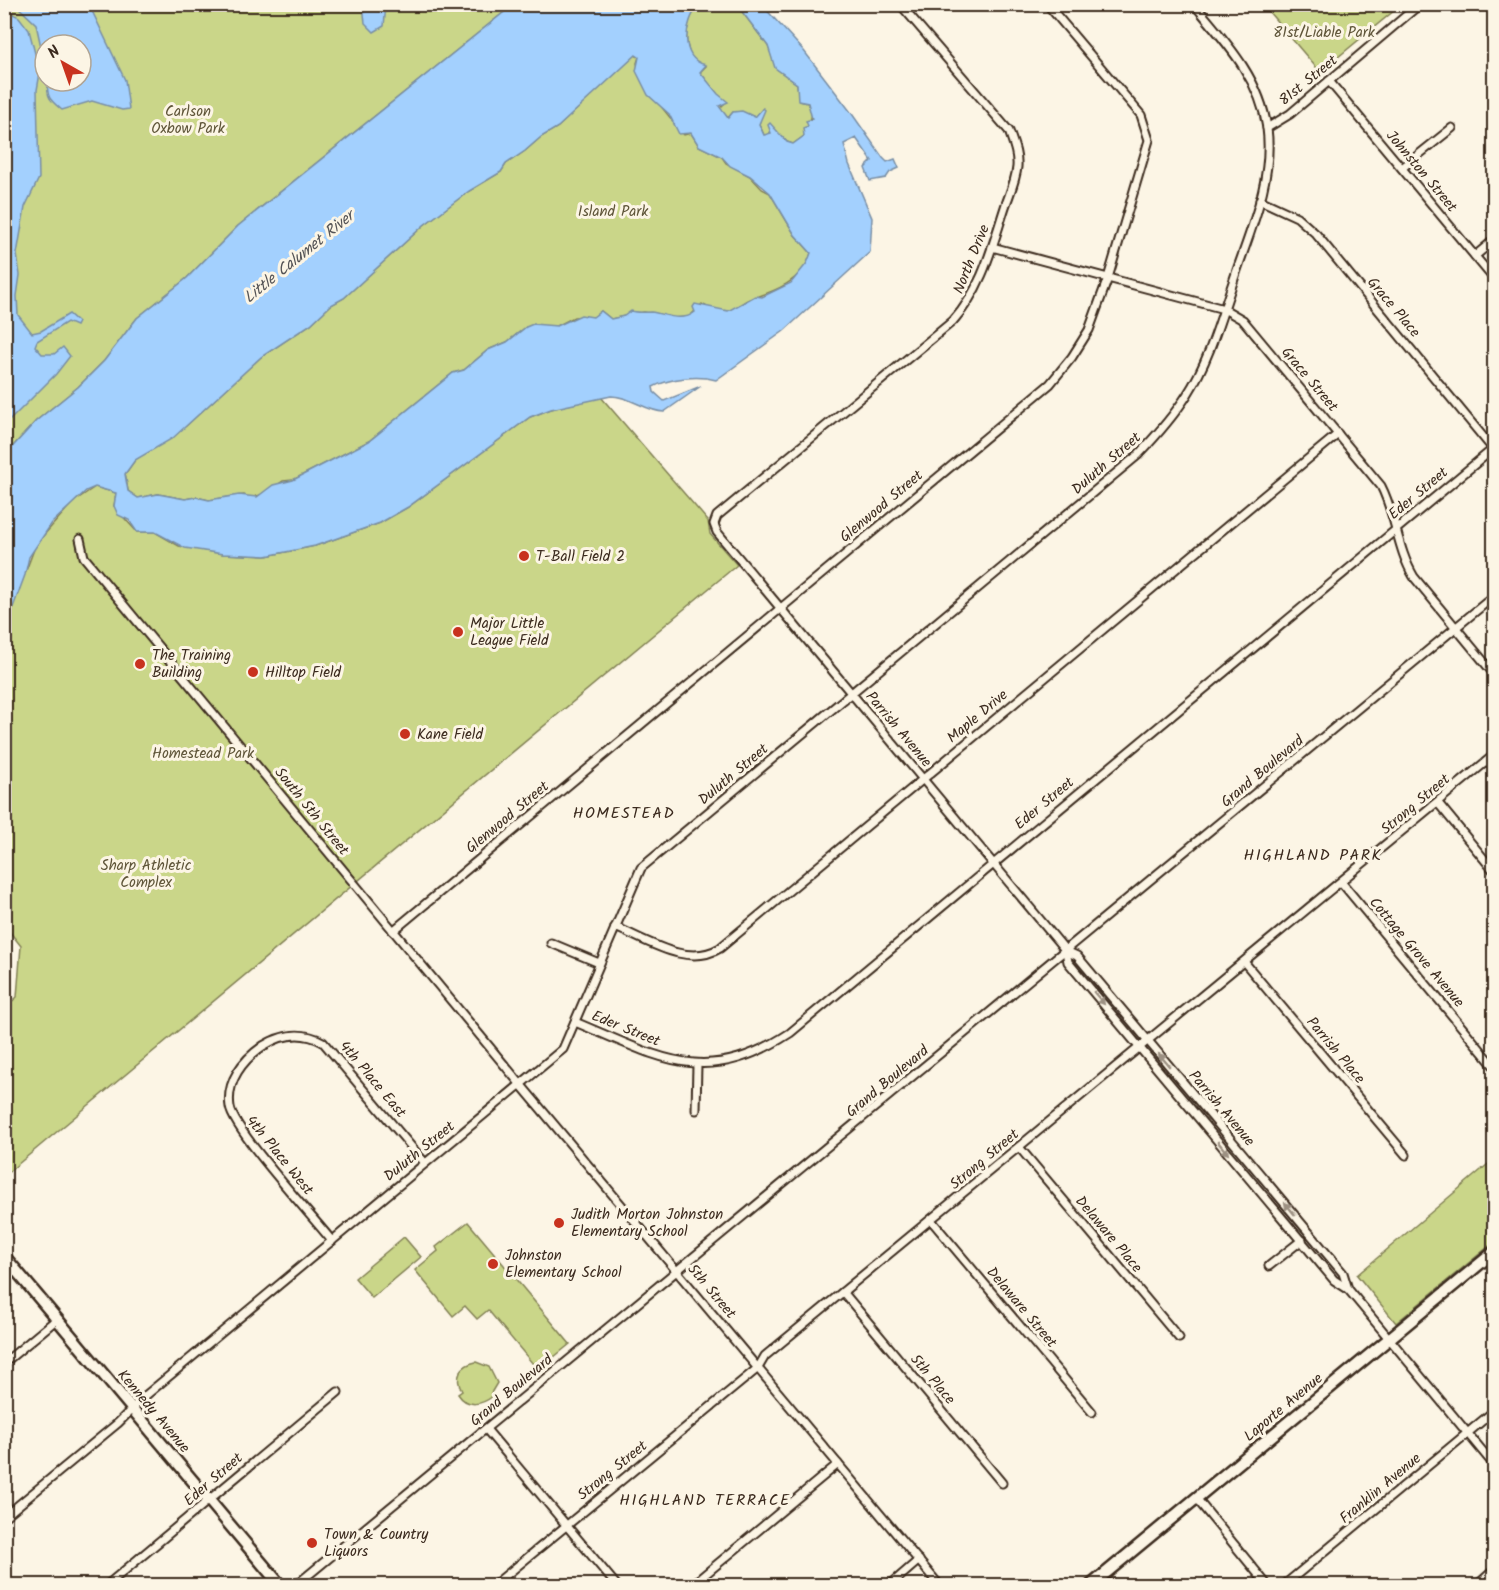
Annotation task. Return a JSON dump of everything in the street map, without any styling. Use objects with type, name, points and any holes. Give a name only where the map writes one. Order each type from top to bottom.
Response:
[{"type":"street","name":"North Drive","points":[[714,524],[717,516],[953,321],[968,305],[978,286],[992,247],[1017,169],[1016,152],[1009,131],[900,4]]},
{"type":"street","name":"Glenwood Street","points":[[393,931],[1050,384],[1072,357],[1089,330],[1108,278],[1147,153],[1148,127],[1141,115],[1047,4]]},
{"type":"street","name":"Duluth Street","points":[[4,1516],[563,1049],[641,868],[1138,455],[1187,396],[1203,365],[1224,309],[1260,200],[1267,162],[1267,128],[1259,95],[1244,66],[1194,4]]},
{"type":"street","name":"81st Street","points":[[1267,128],[1290,114],[1420,4]]},
{"type":"street","name":"Johnston Street","points":[[1329,81],[1494,279]]},
{"type":"street","points":[[1402,168],[1452,128]]},
{"type":"street","name":"Grace Place","points":[[1260,200],[1297,217],[1316,234],[1493,448]]},
{"type":"street","points":[[1475,256],[1494,240]]},
{"type":"street","name":"Grace Street","points":[[992,247],[1224,309],[1243,320],[1381,486],[1389,502],[1404,560],[1414,577],[1494,674]]},
{"type":"street","name":"Maple Drive","points":[[615,927],[683,955],[702,956],[712,952],[1338,434]]},
{"type":"street","name":"Eder Street","points":[[575,1022],[647,1051],[697,1065],[720,1063],[763,1051],[790,1032],[1493,448]]},
{"type":"street","name":"Parrish Avenue","points":[[714,524],[717,532],[1066,951],[1077,956],[1343,1273],[1348,1290]]},
{"type":"street","name":"South 5th Street","points":[[80,539],[84,557],[393,931]]},
{"type":"street","name":"Grand Boulevard","points":[[296,1586],[1494,596]]},
{"type":"street","name":"Strong Street","points":[[493,1586],[758,1368],[765,1356],[1245,963],[1494,755]]},
{"type":"street","points":[[1438,803],[1494,871]]},
{"type":"street","name":"Cottage Grove Avenue","points":[[1342,882],[1494,1066]]},
{"type":"street","name":"5th Street","points":[[393,931],[940,1586]]},
{"type":"street","points":[[551,943],[599,963]]},
{"type":"street","name":"Parrish Avenue","points":[[1066,951],[1068,962],[1334,1280],[1348,1290],[1494,1465]]},
{"type":"street","name":"Parrish Place","points":[[1245,963],[1406,1155]]},
{"type":"street","name":"4th Place East","points":[[256,1051],[282,1037],[300,1034],[323,1041],[425,1163]]},
{"type":"street","name":"4th Place West","points":[[256,1051],[235,1074],[230,1089],[232,1116],[332,1241]]},
{"type":"street","points":[[696,1110],[697,1065]]},
{"type":"street","name":"Delaware Place","points":[[1019,1147],[1179,1338]]},
{"type":"street","name":"Delaware Street","points":[[931,1220],[1092,1412]]},
{"type":"street","points":[[1269,1266],[1310,1234]]},
{"type":"street","name":"Laporte Avenue","points":[[1090,1586],[1494,1252]]},
{"type":"street","name":"Kennedy Avenue","points":[[4,1256],[281,1586]]},
{"type":"street","name":"5th Place","points":[[843,1292],[1002,1483]]},
{"type":"street","points":[[4,1363],[57,1319]]},
{"type":"street","name":"Eder Street","points":[[106,1586],[338,1392]]},
{"type":"street","name":"Franklin Avenue","points":[[1283,1586],[1494,1411]]},
{"type":"street","points":[[486,1428],[617,1586]]},
{"type":"street","points":[[691,1586],[838,1464]]},
{"type":"street","points":[[1196,1498],[1268,1586]]},
{"type":"street","points":[[889,1586],[919,1560]]},
{"type":"street","points":[[1476,1586],[1494,1570]]},
{"type":"green space","name":"Carlson Oxbow Park","points":[[5,5],[513,5],[238,226],[187,278],[137,318],[104,361],[78,387],[36,421],[5,455]]},
{"type":"green space","points":[[699,5],[737,5],[768,46],[777,69],[797,84],[799,101],[808,103],[812,115],[804,136],[793,144],[787,142],[774,129],[767,136],[764,135],[759,124],[763,108],[755,118],[733,112],[728,118],[719,109],[724,104],[700,72],[706,66],[695,62],[688,48],[688,25]]},
{"type":"green space","name":"81st/Liable Park","points":[[1263,5],[1401,5],[1320,72]]},
{"type":"green space","name":"Island Park","points":[[635,55],[639,57],[637,63],[643,84],[684,135],[691,133],[699,146],[722,157],[726,163],[750,176],[762,189],[770,193],[795,235],[811,253],[802,271],[795,278],[778,289],[747,300],[729,311],[715,310],[702,304],[689,317],[673,318],[644,312],[611,319],[601,311],[594,317],[574,317],[557,326],[526,327],[507,342],[488,350],[464,370],[453,373],[369,441],[293,480],[283,481],[264,494],[250,498],[244,495],[209,500],[196,497],[185,499],[158,494],[138,498],[128,491],[125,474],[135,460],[186,426],[261,357],[311,324],[331,305],[344,298],[424,225],[469,191],[501,172],[506,164],[558,127]]},
{"type":"green space","name":"Homestead Park","points":[[601,397],[708,521],[710,534],[737,565],[5,1175],[5,1008],[17,997],[21,946],[5,926],[4,629],[36,544],[73,502],[95,487],[116,493],[114,506],[137,532],[155,532],[179,546],[223,554],[266,556],[315,546],[380,523],[408,507],[530,417],[551,409]]},
{"type":"green space","points":[[1494,1159],[1494,1242],[1396,1323],[1357,1275]]},
{"type":"green space","points":[[468,1222],[570,1344],[538,1370],[488,1310],[477,1319],[465,1306],[453,1316],[415,1270],[438,1251],[436,1247]]},
{"type":"green space","points":[[404,1237],[421,1257],[372,1298],[355,1278]]},
{"type":"green space","points":[[476,1362],[489,1367],[497,1383],[491,1393],[493,1396],[475,1404],[466,1401],[458,1394],[462,1391],[459,1381],[460,1372],[466,1366]]},
{"type":"water","name":"Little Calumet River","points":[[690,4],[693,7],[699,5],[690,21],[688,48],[697,61],[706,65],[700,72],[718,94],[728,102],[719,106],[728,118],[733,112],[742,111],[755,117],[763,108],[765,110],[759,124],[764,135],[771,133],[768,125],[770,123],[787,142],[793,144],[804,136],[803,128],[808,126],[806,121],[812,119],[808,103],[798,101],[797,84],[775,68],[768,46],[737,5],[762,5],[804,51],[883,158],[887,162],[895,159],[899,168],[890,172],[886,178],[870,181],[865,168],[872,161],[856,138],[844,144],[849,164],[872,218],[870,252],[784,331],[716,380],[684,378],[667,381],[653,387],[654,392],[664,401],[701,386],[664,412],[650,409],[625,398],[611,396],[551,409],[530,417],[408,507],[380,523],[315,546],[266,556],[223,554],[185,548],[155,532],[137,532],[129,520],[118,515],[114,506],[116,493],[95,487],[86,491],[52,523],[29,557],[25,575],[5,629],[5,455],[36,421],[78,387],[104,361],[137,318],[187,278],[238,226],[513,5]],"holes":[[[636,55],[639,57],[636,71],[648,95],[669,114],[679,134],[691,133],[699,146],[722,157],[730,166],[750,176],[770,193],[795,235],[811,253],[807,263],[791,283],[762,297],[755,296],[728,311],[695,304],[693,307],[695,312],[685,317],[631,311],[624,316],[611,319],[601,311],[593,317],[581,315],[557,326],[533,324],[507,342],[488,350],[464,370],[453,373],[369,441],[293,480],[273,485],[257,497],[239,495],[209,500],[196,497],[185,499],[158,494],[138,498],[128,491],[125,474],[135,460],[173,438],[261,357],[311,324],[331,305],[344,298],[424,225],[469,191],[501,172],[506,164],[558,127]]]},
{"type":"water","points":[[16,5],[85,5],[92,11],[125,80],[129,109],[122,110],[92,101],[62,110],[54,104],[48,93],[93,93],[93,33],[38,33],[36,24]]},
{"type":"water","points":[[363,5],[386,5],[384,26],[374,32],[365,23]]},
{"type":"water","points":[[5,10],[19,17],[29,30],[33,46],[33,93],[37,93],[39,178],[25,207],[17,254],[20,275],[17,296],[18,315],[32,333],[41,331],[69,314],[78,322],[76,326],[67,322],[37,341],[35,346],[42,354],[54,354],[63,347],[70,356],[56,374],[5,425]]},
{"type":"place","name":"T-Ball Field 2","points":[[524,556]]},
{"type":"place","name":"Major Little League Field","points":[[458,632]]},
{"type":"place","name":"The Training Building","points":[[140,664]]},
{"type":"place","name":"Hilltop Field","points":[[253,672]]},
{"type":"place","name":"Kane Field","points":[[405,734]]},
{"type":"place","name":"Judith Morton Johnston Elementary School","points":[[559,1223]]},
{"type":"place","name":"Johnston Elementary School","points":[[493,1264]]},
{"type":"place","name":"Town & Country Liquors","points":[[312,1543]]},
{"type":"district","name":"HOMESTEAD","points":[[624,812]]},
{"type":"district","name":"HIGHLAND PARK","points":[[1313,854]]},
{"type":"district","name":"HIGHLAND TERRACE","points":[[705,1499]]},
{"type":"park label","name":"Sharp Athletic Complex","points":[[146,874]]}]
